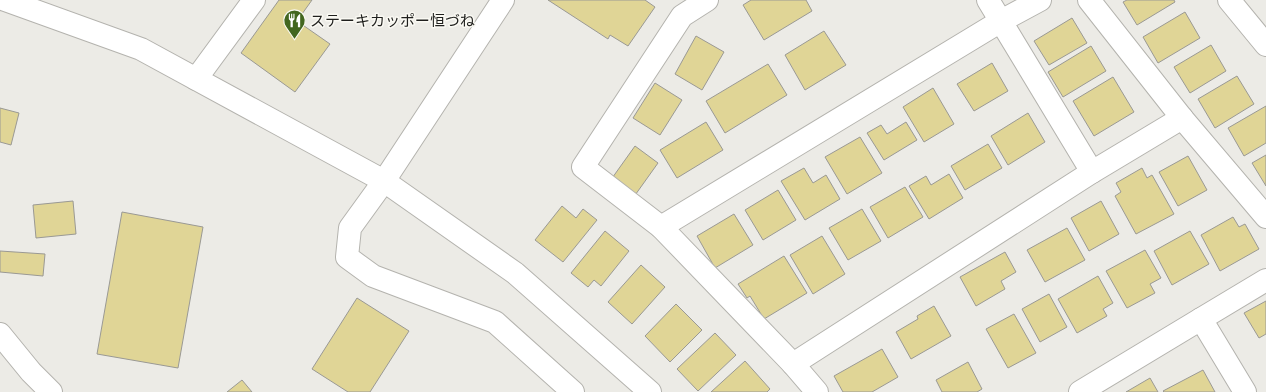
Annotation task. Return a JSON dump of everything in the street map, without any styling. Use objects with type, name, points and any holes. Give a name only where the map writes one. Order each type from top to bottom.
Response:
[{"type":"street","points":[[5,0],[140,49],[384,181],[515,274],[650,392]]},
{"type":"street","points":[[196,79],[254,0]]},
{"type":"street","points":[[503,0],[384,181],[350,228],[347,258],[373,276],[496,322],[573,392]]},
{"type":"street","points":[[706,0],[682,16],[583,167],[661,227],[793,364],[817,392]]},
{"type":"street","points":[[988,0],[1092,172]]},
{"type":"street","points":[[661,227],[1001,21],[1040,0]]},
{"type":"street","points":[[1089,0],[1182,118],[1266,217]]},
{"type":"street","points":[[1229,0],[1266,45]]},
{"type":"street","points":[[793,364],[1092,172],[1182,118]]},
{"type":"street","points":[[1080,392],[1266,280]]},
{"type":"street","points":[[1201,319],[1245,392]]},
{"type":"street","points":[[0,334],[30,372],[51,392]]},
{"type":"building","points":[[279,0],[312,0],[297,21],[330,44],[295,92],[241,53]]},
{"type":"building","points":[[548,0],[645,0],[655,7],[628,46],[610,35],[608,39]]},
{"type":"building","points":[[751,0],[806,0],[812,11],[764,40],[743,5]]},
{"type":"building","points":[[1127,0],[1174,0],[1175,2],[1137,25],[1123,2]]},
{"type":"building","points":[[1185,12],[1200,38],[1158,63],[1143,37]]},
{"type":"building","points":[[1072,18],[1087,43],[1049,65],[1034,41]]},
{"type":"building","points":[[824,31],[846,65],[805,90],[785,55]]},
{"type":"building","points":[[696,36],[724,52],[702,90],[675,74]]},
{"type":"building","points":[[1211,45],[1226,71],[1190,93],[1174,67]]},
{"type":"building","points":[[1091,46],[1106,71],[1063,97],[1048,72]]},
{"type":"building","points":[[992,63],[1008,91],[974,111],[957,84]]},
{"type":"building","points":[[768,64],[787,95],[725,133],[706,101]]},
{"type":"building","points":[[1237,76],[1254,104],[1215,128],[1198,99]]},
{"type":"building","points":[[1113,77],[1134,112],[1094,136],[1073,101]]},
{"type":"building","points":[[655,83],[682,100],[660,135],[633,118]]},
{"type":"building","points":[[933,88],[954,124],[924,142],[903,107]]},
{"type":"building","points":[[1266,106],[1266,143],[1244,156],[1228,128]]},
{"type":"building","points":[[0,108],[19,113],[11,145],[0,142]]},
{"type":"building","points":[[1028,113],[1045,142],[1008,165],[991,136]]},
{"type":"building","points":[[706,122],[723,150],[677,178],[660,150]]},
{"type":"building","points":[[906,122],[917,140],[884,160],[867,133],[881,125],[887,134]]},
{"type":"building","points":[[860,137],[882,173],[847,194],[825,157]]},
{"type":"building","points":[[988,144],[1002,168],[965,190],[951,166]]},
{"type":"building","points":[[635,146],[658,163],[633,198],[610,181]]},
{"type":"building","points":[[1266,155],[1266,186],[1252,163]]},
{"type":"building","points":[[1188,156],[1207,190],[1178,206],[1159,172]]},
{"type":"building","points":[[804,168],[813,183],[826,175],[840,199],[805,220],[781,181]]},
{"type":"building","points":[[1142,168],[1147,178],[1152,175],[1174,214],[1136,234],[1115,196],[1121,192],[1116,183]]},
{"type":"building","points":[[949,174],[963,198],[929,219],[909,186],[926,176],[931,185]]},
{"type":"building","points":[[905,187],[923,217],[888,238],[870,207]]},
{"type":"building","points":[[778,190],[796,220],[763,240],[745,210]]},
{"type":"building","points":[[73,201],[76,234],[36,238],[33,205]]},
{"type":"building","points":[[1101,201],[1119,234],[1089,251],[1071,218]]},
{"type":"building","points":[[562,206],[576,218],[583,209],[597,220],[563,262],[535,240]]},
{"type":"building","points":[[862,209],[881,241],[848,260],[829,228]]},
{"type":"building","points":[[122,212],[203,227],[178,368],[97,354]]},
{"type":"building","points":[[734,214],[753,245],[715,268],[697,236]]},
{"type":"building","points":[[1233,217],[1239,227],[1245,224],[1259,249],[1220,271],[1201,235]]},
{"type":"building","points":[[1067,228],[1085,260],[1045,282],[1027,250]]},
{"type":"building","points":[[605,231],[629,251],[601,286],[594,280],[588,287],[571,273]]},
{"type":"building","points":[[1190,231],[1209,264],[1172,285],[1154,251]]},
{"type":"building","points":[[822,236],[845,274],[813,294],[790,255]]},
{"type":"building","points":[[1145,250],[1161,278],[1150,284],[1155,293],[1127,308],[1106,271]]},
{"type":"building","points":[[0,251],[45,254],[43,276],[0,272]]},
{"type":"building","points":[[1005,252],[1016,272],[1001,281],[1005,289],[976,306],[960,277]]},
{"type":"building","points":[[784,256],[807,293],[764,319],[750,296],[747,298],[738,284]]},
{"type":"building","points":[[641,265],[665,287],[632,324],[608,302]]},
{"type":"building","points":[[1098,276],[1113,303],[1103,309],[1107,316],[1077,333],[1058,299]]},
{"type":"building","points":[[1049,294],[1067,327],[1040,342],[1022,309]]},
{"type":"building","points":[[357,298],[409,331],[370,392],[348,392],[312,369]]},
{"type":"building","points":[[1266,301],[1266,334],[1259,338],[1244,313]]},
{"type":"building","points":[[676,304],[702,330],[670,362],[645,336]]},
{"type":"building","points":[[934,306],[951,336],[911,359],[896,332],[918,319],[917,316]]},
{"type":"building","points":[[1014,314],[1036,353],[1008,368],[986,329]]},
{"type":"building","points":[[715,333],[736,355],[698,391],[677,369]]},
{"type":"building","points":[[882,349],[898,377],[872,392],[843,392],[834,376]]},
{"type":"building","points":[[745,361],[770,389],[767,392],[711,392]]},
{"type":"building","points":[[968,362],[982,389],[977,392],[942,392],[936,380]]},
{"type":"building","points":[[1203,370],[1215,392],[1163,391]]},
{"type":"building","points":[[1150,378],[1158,392],[1126,392]]},
{"type":"building","points":[[242,380],[252,392],[227,392]]},
{"type":"place","name":"ステーキカッポー恒づね","points":[[295,40]]}]
